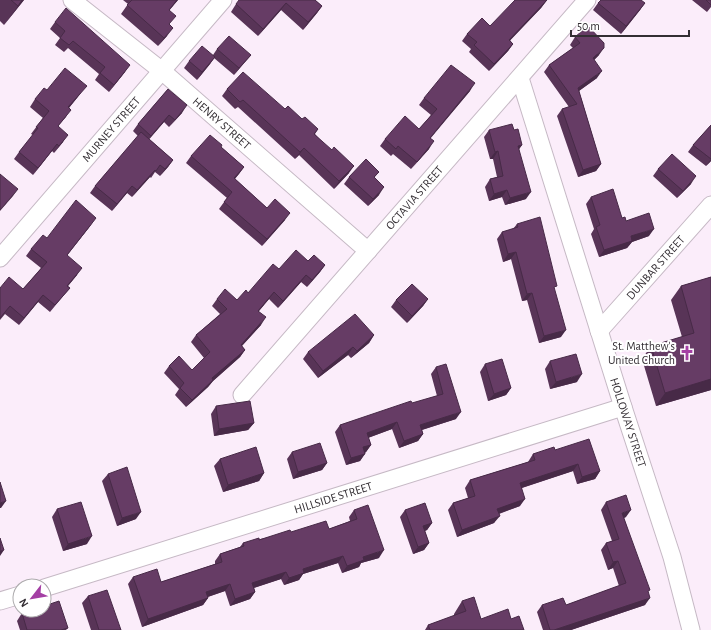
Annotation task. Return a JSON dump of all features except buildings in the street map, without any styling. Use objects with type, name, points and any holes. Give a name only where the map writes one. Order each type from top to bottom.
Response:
[{"type":"street","name":"HENRY STREET","points":[[72,0],[162,71],[368,251]]},
{"type":"street","name":"MURNEY STREET","points":[[0,258],[223,0]]},
{"type":"street","name":"OCTAVIA STREET","points":[[242,395],[587,0]]},
{"type":"street","name":"HOLLOWAY STREET","points":[[520,78],[623,407],[672,557],[690,630]]},
{"type":"street","name":"DUNBAR STREET","points":[[599,331],[711,204]]},
{"type":"street","name":"HILLSIDE STREET","points":[[52,585],[623,407]]},
{"type":"street","points":[[0,601],[12,597]]},
{"type":"place","name":"St. Matthew's United Church","points":[[687,353]]}]
